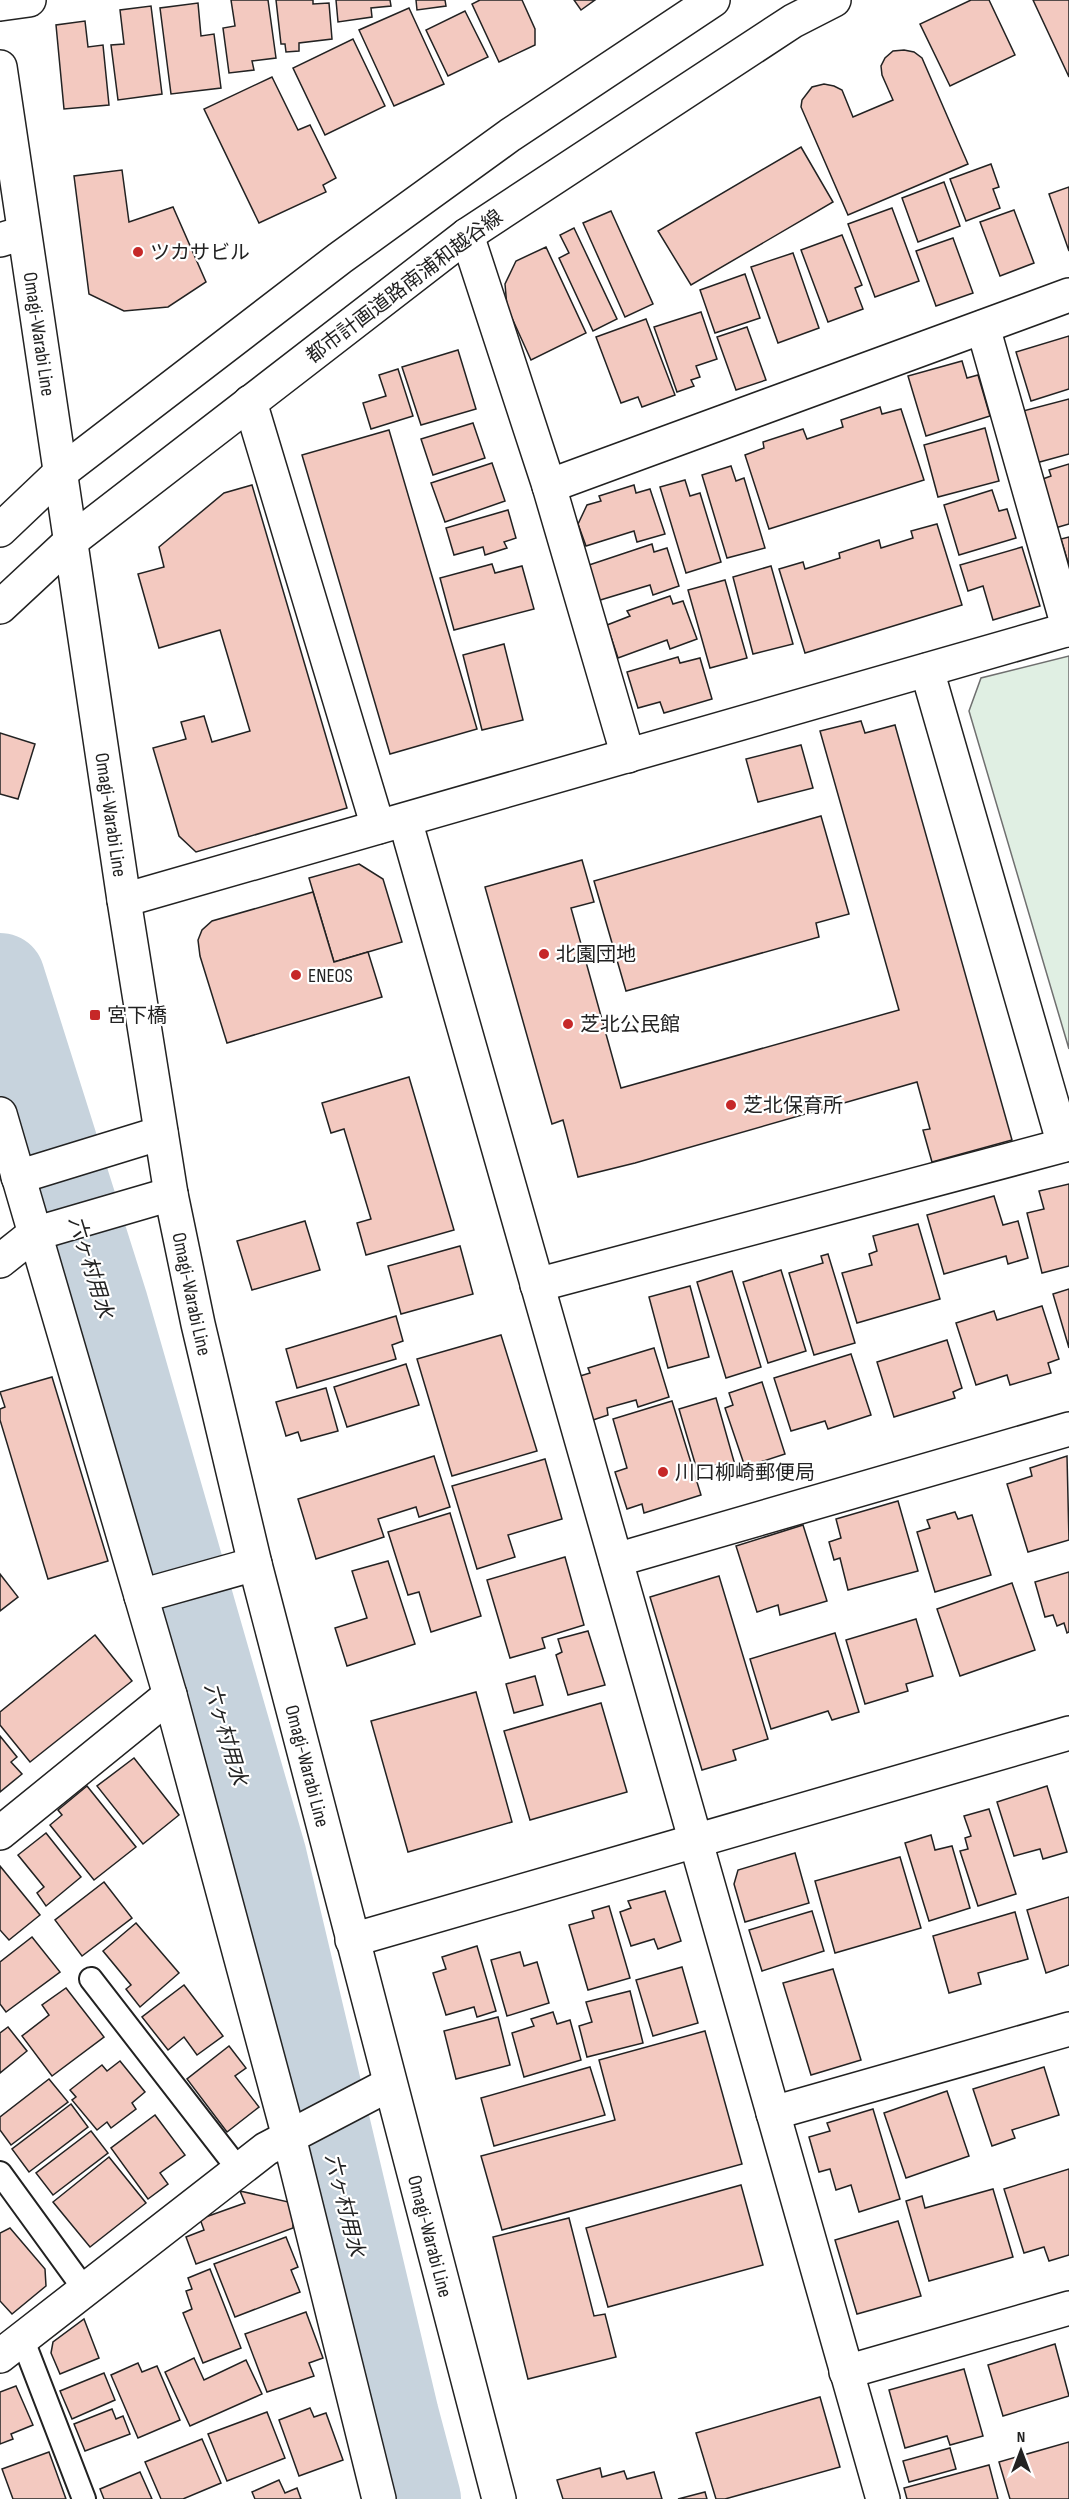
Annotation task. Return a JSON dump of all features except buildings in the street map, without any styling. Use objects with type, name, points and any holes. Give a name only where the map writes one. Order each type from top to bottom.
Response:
[{"type":"street","points":[[0,4],[29,0]]},
{"type":"street","points":[[0,530],[60,473],[349,251],[510,135],[713,0]]},
{"type":"street","name":"都市計画道路南浦和越谷線","points":[[0,607],[71,541],[467,235],[793,21],[834,0]]},
{"type":"street","name":"Omagi-Warabi Line","points":[[0,67],[12,236],[60,473],[171,1194],[198,1324],[255,1564],[499,2499]]},
{"type":"street","points":[[467,235],[549,486],[628,756]]},
{"type":"street","points":[[549,486],[1069,295]]},
{"type":"street","points":[[124,900],[1069,629],[982,327]]},
{"type":"street","points":[[250,402],[391,824],[537,1285],[883,2499]]},
{"type":"street","points":[[537,1285],[1067,1144],[927,670]]},
{"type":"street","points":[[0,1114],[170,1695],[289,2137],[379,2499]]},
{"type":"street","points":[[18,1177],[161,1133]]},
{"type":"street","points":[[0,1261],[34,1234],[171,1194]]},
{"type":"street","points":[[616,1560],[1069,1429]]},
{"type":"street","points":[[141,1596],[255,1564]]},
{"type":"street","points":[[0,1833],[170,1695]]},
{"type":"street","points":[[352,1940],[1069,1733]]},
{"type":"street","points":[[773,2113],[1069,2029]]},
{"type":"street","points":[[11,2347],[266,2149],[390,2084]]},
{"type":"street","points":[[846,2372],[1069,2308]]},
{"type":"lane","points":[[91,1979],[239,2170]]},
{"type":"lane","points":[[0,2173],[85,2290]]},
{"type":"lane","points":[[11,2347],[84,2499]]},
{"type":"green space","points":[[1069,656],[1069,1049],[969,711],[981,678]]},
{"type":"waterway","name":"六ヶ村用水","points":[[0,978],[103,1304],[262,1858],[394,2416],[416,2499]]},
{"type":"place","name":"ツカサビル","points":[[138,252]]},
{"type":"place","name":"北園団地","points":[[544,954]]},
{"type":"place","name":"ENEOS","points":[[296,975]]},
{"type":"place","name":"宮下橋","points":[[95,1015]]},
{"type":"place","name":"芝北公民館","points":[[568,1024]]},
{"type":"place","name":"芝北保育所","points":[[731,1105]]},
{"type":"place","name":"川口柳崎郵便局","points":[[663,1472]]}]
